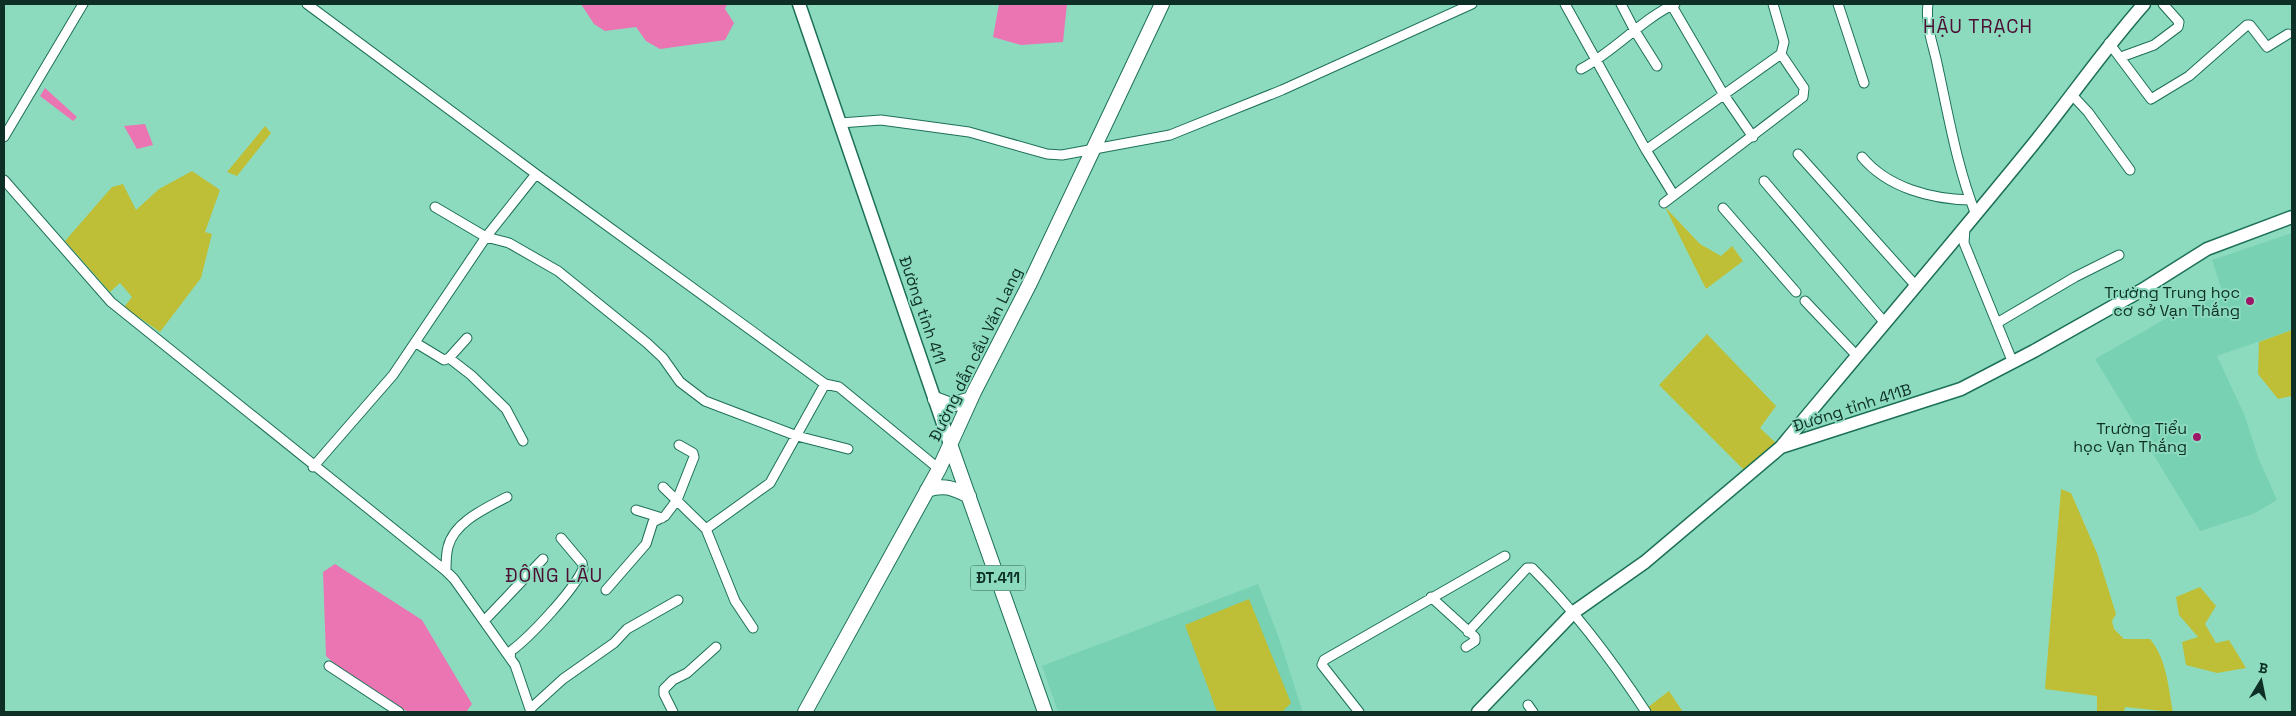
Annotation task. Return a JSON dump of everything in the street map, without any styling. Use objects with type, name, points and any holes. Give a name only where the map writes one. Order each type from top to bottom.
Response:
[{"type":"main road","name":"Đường tỉnh 411","points":[[799,4],[950,444],[1045,712]]},
{"type":"main road","name":"Đường dẫn cầu Văn Lang","points":[[805,712],[938,469],[1030,283],[1162,4]]},
{"type":"main road","points":[[1781,447],[1976,215],[2073,96],[2109,43],[2144,4]]},
{"type":"main road","name":"Đường tỉnh 411B","points":[[1478,712],[1574,612],[1645,562],[1781,447],[1961,389],[2013,363],[2142,290],[2206,249],[2292,217]]},
{"type":"main road","points":[[935,399],[951,404],[971,399]]},
{"type":"main road","points":[[927,490],[938,486],[946,486],[969,496]]},
{"type":"street","points":[[4,137],[83,4]]},
{"type":"street","points":[[307,4],[536,174],[825,384],[839,387],[938,469]]},
{"type":"street","points":[[840,123],[881,120],[969,132],[1047,154],[1062,155],[1170,135],[1282,90],[1472,4]]},
{"type":"street","points":[[1565,4],[1646,150],[1674,194]]},
{"type":"street","points":[[1621,4],[1657,66]]},
{"type":"street","points":[[1646,150],[1781,54],[1784,42],[1773,4]]},
{"type":"street","points":[[1838,4],[1864,82]]},
{"type":"street","points":[[1928,4],[1927,25],[1936,56],[1959,167],[1976,215]]},
{"type":"street","points":[[2121,57],[2154,45],[2178,27],[2179,22],[2163,4]]},
{"type":"street","points":[[1581,69],[1597,61],[1669,6],[1724,95],[1754,137]]},
{"type":"street","points":[[2109,43],[2151,99],[2189,76],[2248,25],[2267,46],[2288,34]]},
{"type":"street","points":[[1664,203],[1754,137],[1804,97],[1804,88],[1781,54]]},
{"type":"street","points":[[2073,96],[2088,112],[2130,170]]},
{"type":"street","points":[[1798,154],[1916,286]]},
{"type":"street","points":[[1862,157],[1868,164],[1898,186],[1946,197],[1970,200]]},
{"type":"street","points":[[313,466],[393,375],[486,236],[536,174]]},
{"type":"street","points":[[4,180],[111,302],[313,466],[446,570],[510,658],[521,681],[531,711],[563,678],[614,643],[627,629],[678,600]]},
{"type":"street","points":[[1764,181],[1885,323]]},
{"type":"street","points":[[435,207],[486,236],[509,243],[558,271],[647,343],[663,358],[680,382],[705,401],[797,436],[848,449]]},
{"type":"street","points":[[1723,208],[1796,292]]},
{"type":"street","points":[[1965,228],[1964,243],[2013,363]]},
{"type":"street","points":[[1996,323],[2074,277],[2119,255]]},
{"type":"street","points":[[1805,301],[1857,356]]},
{"type":"street","points":[[416,343],[444,360],[449,358],[467,338]]},
{"type":"street","points":[[449,358],[471,375],[506,409],[523,441]]},
{"type":"street","points":[[706,528],[770,483],[825,384]]},
{"type":"street","points":[[606,590],[646,544],[653,522],[662,518],[677,500],[694,457],[693,453],[679,445]]},
{"type":"street","points":[[663,487],[706,528],[710,544],[735,601],[754,628]]},
{"type":"street","points":[[446,570],[448,546],[456,532],[479,513],[507,497]]},
{"type":"street","points":[[636,510],[662,518]]},
{"type":"street","points":[[510,658],[511,651],[522,643],[548,615],[583,569],[582,563],[561,538]]},
{"type":"street","points":[[1359,712],[1322,665],[1324,660],[1430,597],[1505,556]]},
{"type":"street","points":[[484,621],[543,559]]},
{"type":"street","points":[[1468,632],[1529,567],[1574,612],[1600,645],[1646,712]]},
{"type":"street","points":[[1430,597],[1475,639],[1466,646]]},
{"type":"street","points":[[673,712],[664,694],[664,689],[673,680],[687,673],[716,648]]},
{"type":"street","points":[[329,666],[397,712]]},
{"type":"shaded area","points":[[581,4],[727,4],[725,9],[734,23],[725,40],[660,49],[646,41],[636,27],[605,31],[594,24]]},
{"type":"shaded area","points":[[999,4],[1067,4],[1063,42],[1021,45],[993,37]]},
{"type":"shaded area","points":[[45,88],[77,117],[73,121],[40,96]]},
{"type":"shaded area","points":[[145,124],[153,145],[137,149],[124,126]]},
{"type":"shaded area","points":[[265,126],[271,133],[237,176],[227,172]]},
{"type":"shaded area","points":[[192,171],[220,190],[205,232],[212,234],[201,278],[160,332],[124,307],[132,297],[120,283],[110,292],[65,241],[112,187],[123,184],[136,210],[159,189]]},
{"type":"shaded area","points":[[1665,207],[1700,244],[1721,256],[1732,246],[1743,261],[1706,289]]},
{"type":"shaded area","name":"Trường Tiểu học Vạn Thắng","points":[[2292,233],[2292,330],[2217,356],[2245,416],[2258,457],[2277,500],[2253,514],[2200,531],[2095,359],[2179,311],[2223,294],[2212,260]]},
{"type":"shaded area","points":[[2292,330],[2292,396],[2278,399],[2258,374],[2259,342]]},
{"type":"shaded area","points":[[1707,334],[1776,406],[1760,428],[1777,444],[1746,472],[1659,385]]},
{"type":"shaded area","points":[[2061,489],[2071,493],[2097,553],[2116,614],[2112,621],[2114,629],[2124,639],[2150,639],[2156,647],[2168,683],[2173,712],[2125,707],[2124,712],[2097,712],[2097,696],[2045,689]]},
{"type":"shaded area","points":[[335,564],[422,620],[472,704],[466,712],[408,712],[336,665],[326,656],[323,572]]},
{"type":"shaded area","points":[[1258,584],[1279,638],[1302,710],[1298,712],[1058,712],[1042,666]]},
{"type":"shaded area","points":[[2200,587],[2216,606],[2205,624],[2216,643],[2229,640],[2246,668],[2217,673],[2186,665],[2182,642],[2198,637],[2179,615],[2176,597]]},
{"type":"shaded area","points":[[1249,599],[1291,703],[1282,712],[1217,712],[1185,625]]},
{"type":"shaded area","points":[[1669,691],[1683,712],[1650,712],[1647,708]]},
{"type":"place","name":"Trường Trung học cơ sở Vạn Thắng","points":[[2250,301]]},
{"type":"place","name":"Trường Tiểu học Vạn Thắng","points":[[2197,437]]},
{"type":"district","name":"HẬU TRẠCH","points":[[1978,26]]},
{"type":"district","name":"ĐÔNG LÂU","points":[[554,575]]}]
